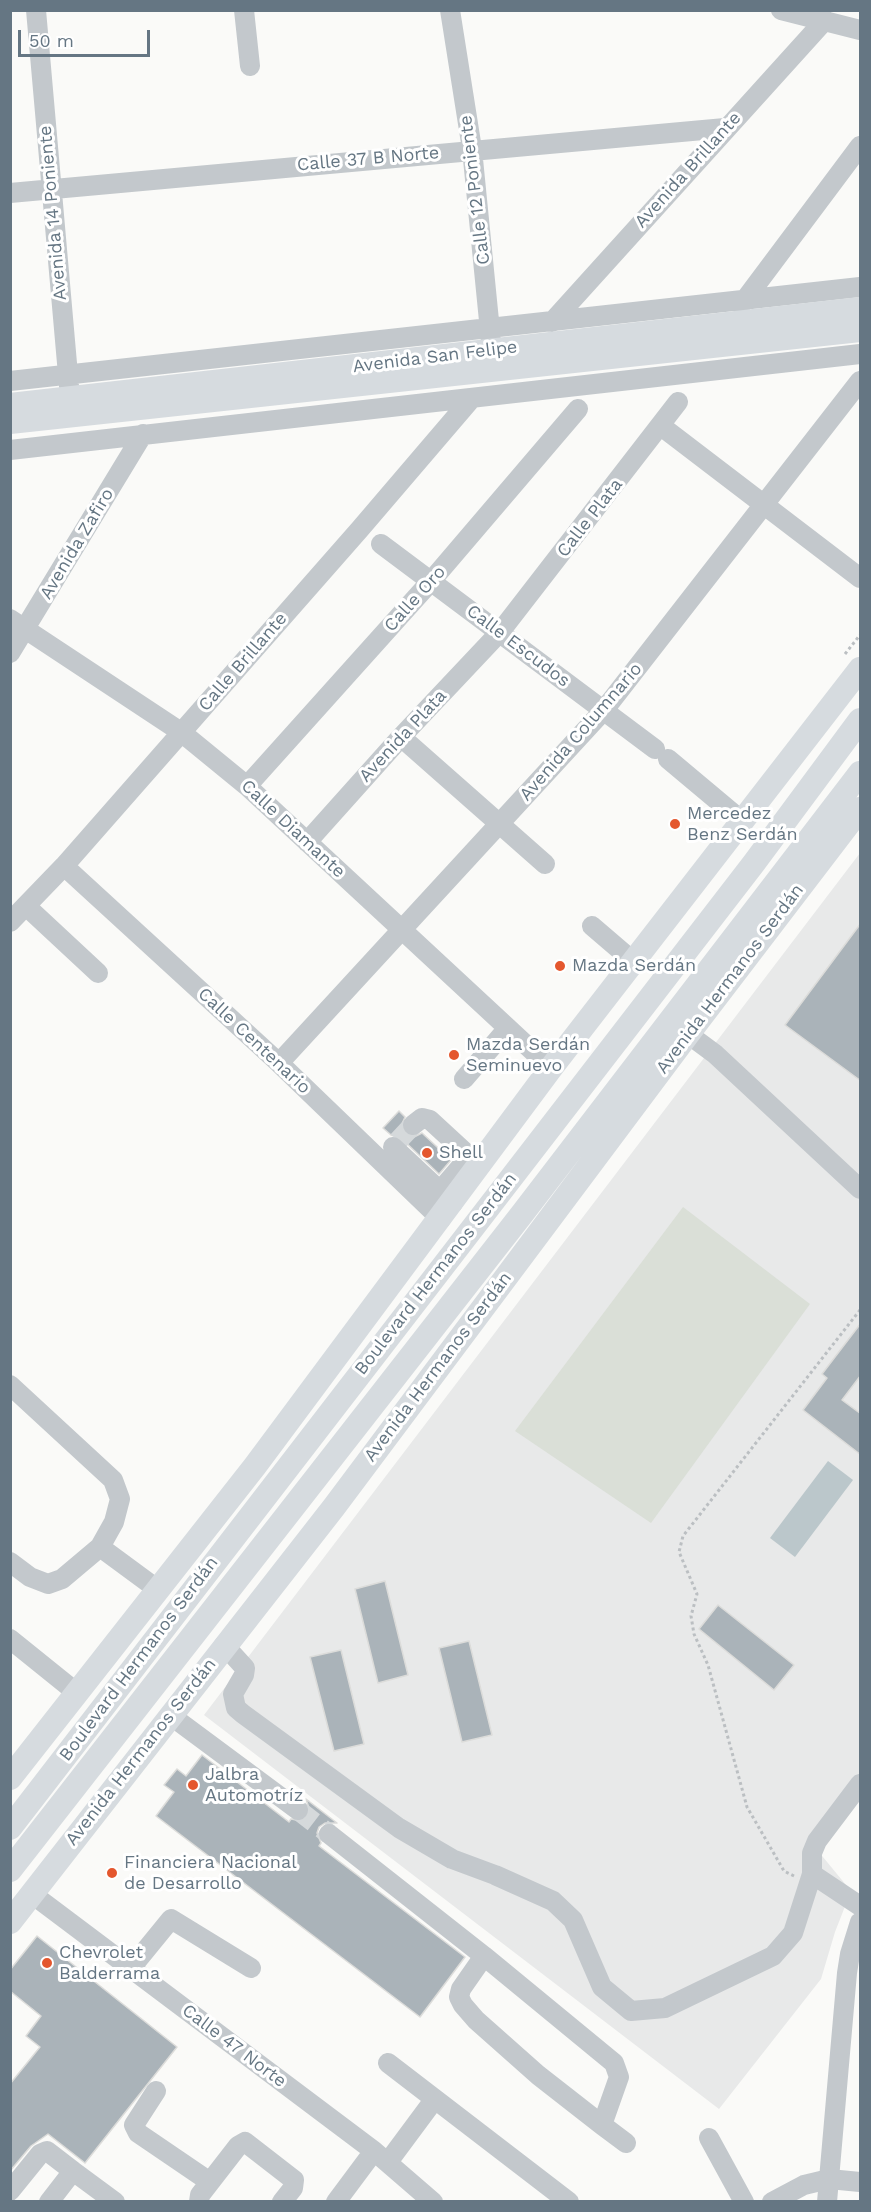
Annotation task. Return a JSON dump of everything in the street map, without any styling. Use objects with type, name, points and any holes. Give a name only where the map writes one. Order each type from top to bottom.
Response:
[{"type":"main road","name":"Avenida San Felipe","points":[[10,405],[70,396],[861,309]]},
{"type":"main road","name":"Avenida San Felipe","points":[[492,350],[710,346],[861,330]]},
{"type":"main road","name":"Avenida San Felipe","points":[[10,422],[70,396]]},
{"type":"main road","points":[[10,1778],[255,1466],[378,1302],[440,1205],[522,1107],[861,669]]},
{"type":"main road","name":"Boulevard Hermanos Serdán","points":[[10,1828],[698,936],[861,720]]},
{"type":"main road","name":"Boulevard Hermanos Serdán","points":[[10,1870],[861,773]]},
{"type":"main road","name":"Avenida Hermanos Serdán","points":[[10,1922],[106,1796],[334,1507],[688,1034],[861,810]]},
{"type":"main road","points":[[640,953],[698,936]]},
{"type":"main road","points":[[522,1107],[556,1090],[593,1053],[614,1044]]},
{"type":"main road","points":[[378,1302],[391,1300],[400,1294],[448,1238],[459,1230],[471,1228]]},
{"type":"main road","points":[[247,1520],[255,1466]]},
{"type":"main road","points":[[224,1645],[254,1557]]},
{"type":"main road","points":[[50,1820],[106,1796]]},
{"type":"main road","points":[[29,1847],[88,1821]]},
{"type":"street","name":"Avenida 14 Poniente","points":[[36,10],[70,396]]},
{"type":"street","points":[[244,10],[250,66]]},
{"type":"street","name":"Calle 12 Poniente","points":[[450,10],[472,149],[492,350]]},
{"type":"street","points":[[781,10],[861,30]]},
{"type":"street","name":"Avenida Brillante","points":[[552,322],[825,20]]},
{"type":"street","name":"Calle 37 B Norte","points":[[10,193],[472,149],[725,128]]},
{"type":"street","points":[[710,346],[861,146]]},
{"type":"street","name":"Avenida San Felipe","points":[[10,381],[70,396],[492,350],[552,322],[861,287]]},
{"type":"street","points":[[10,450],[861,354]]},
{"type":"street","name":"Avenida Columnario","points":[[279,1063],[604,710],[861,381]]},
{"type":"street","name":"Calle Brillante","points":[[10,922],[64,866],[472,398]]},
{"type":"street","name":"Calle Plata","points":[[500,632],[678,402]]},
{"type":"street","name":"Calle Oro","points":[[247,786],[432,580],[578,409]]},
{"type":"street","points":[[661,426],[861,578]]},
{"type":"street","name":"Avenida Zafiro","points":[[10,653],[18,623],[143,434]]},
{"type":"street","name":"Calle Escudos","points":[[381,544],[662,754],[742,820]]},
{"type":"street","name":"Calle Diamante","points":[[18,623],[182,732],[247,786],[551,1068]]},
{"type":"street","name":"Avenida Plata","points":[[307,842],[401,737],[500,632]]},
{"type":"street","points":[[401,737],[545,864]]},
{"type":"street","name":"Calle Centenario","points":[[64,866],[279,1063],[390,1150],[440,1205]]},
{"type":"street","points":[[26,906],[98,973]]},
{"type":"street","points":[[592,926],[640,953]]},
{"type":"street","points":[[464,1079],[508,1029]]},
{"type":"street","points":[[688,1034],[715,1054],[861,1189]]},
{"type":"street","points":[[413,1125],[426,1118],[475,1161]]},
{"type":"street","points":[[10,1385],[113,1480],[120,1499],[114,1522],[100,1547],[62,1579],[48,1584],[30,1577],[10,1562]]},
{"type":"street","points":[[100,1547],[158,1589]]},
{"type":"street","points":[[10,1639],[76,1693]]},
{"type":"street","points":[[224,1645],[245,1668],[244,1676],[233,1694],[236,1708],[399,1828],[452,1859],[553,1901],[573,1920],[602,1987],[631,2011],[665,2008],[773,1956],[793,1933],[812,1874],[812,1853],[817,1841],[861,1784]]},
{"type":"street","points":[[170,1715],[298,1810]]},
{"type":"street","points":[[329,1834],[484,1956],[614,2063],[619,2077],[602,2124]]},
{"type":"street","points":[[812,1874],[861,1906]]},
{"type":"street","name":"Calle 47 Norte","points":[[32,1894],[381,2157],[433,2202]]},
{"type":"street","points":[[131,1968],[171,1919],[251,1968]]},
{"type":"street","points":[[827,2202],[851,2039],[847,1973],[859,1927]]},
{"type":"street","points":[[484,1956],[461,1989],[459,1997],[464,2005],[502,2045],[626,2143]]},
{"type":"street","points":[[388,2063],[569,2202]]},
{"type":"street","points":[[156,2091],[134,2125],[138,2133],[210,2182]]},
{"type":"street","points":[[336,2202],[434,2100]]},
{"type":"street","points":[[709,2138],[744,2202]]},
{"type":"street","points":[[199,2202],[200,2195],[238,2145],[245,2142],[294,2180],[293,2188],[282,2202]]},
{"type":"street","points":[[10,2191],[43,2151],[51,2153],[115,2202]]},
{"type":"street","points":[[49,2202],[73,2171]]},
{"type":"street","points":[[772,2202],[804,2185],[829,2179],[861,2182]]},
{"type":"path","points":[[812,1874],[798,1878],[784,1871],[747,1807],[708,1665],[694,1634],[691,1616],[697,1594],[679,1552],[683,1536],[861,1310]]},
{"type":"shaded area","points":[[860,853],[860,1789],[818,1851],[851,1891],[835,1932],[821,1979],[719,2109],[204,1715]]},
{"type":"shaded area","points":[[683,1207],[810,1304],[651,1523],[515,1431]]},
{"type":"shaded area","points":[[828,1461],[853,1480],[795,1557],[770,1538]]},
{"type":"building","points":[[861,923],[861,1081],[785,1025]]},
{"type":"building","name":"Shell","points":[[399,1111],[405,1117],[401,1126],[404,1133],[414,1137],[422,1133],[451,1160],[439,1174],[401,1138],[391,1135],[383,1128]]},
{"type":"building","points":[[861,1323],[861,1375],[842,1400],[861,1414],[861,1455],[803,1410],[827,1378],[822,1374]]},
{"type":"building","points":[[385,1581],[408,1675],[378,1683],[355,1589]]},
{"type":"building","points":[[718,1605],[794,1665],[774,1690],[699,1629]]},
{"type":"building","points":[[469,1641],[492,1735],[462,1742],[439,1648]]},
{"type":"building","points":[[341,1650],[364,1744],[334,1751],[310,1657]]},
{"type":"building","points":[[202,1755],[289,1822],[291,1819],[302,1821],[307,1818],[310,1811],[306,1799],[337,1823],[325,1823],[319,1827],[317,1833],[321,1843],[319,1846],[465,1957],[420,2017],[156,1816],[174,1792],[164,1785],[177,1769],[186,1776]]},
{"type":"building","points":[[37,1936],[177,2047],[85,2163],[48,2134],[31,2146],[10,2171],[10,2084],[40,2047],[26,2036],[41,2016],[10,1991],[10,1970]]},
{"type":"tunnel","points":[[398,1141],[413,1125]]},
{"type":"tunnel","points":[[298,1810],[329,1834]]},
{"type":"place","name":"Mercedez Benz Serdán","points":[[675,824]]},
{"type":"place","name":"Mazda Serdán","points":[[560,966]]},
{"type":"place","name":"Mazda Serdán Seminuevo","points":[[454,1055]]},
{"type":"place","name":"Shell","points":[[427,1153]]},
{"type":"place","name":"Jalbra Automotríz","points":[[193,1785]]},
{"type":"place","name":"Financiera Nacional de Desarrollo","points":[[112,1873]]},
{"type":"place","name":"Chevrolet Balderrama","points":[[47,1963]]}]
